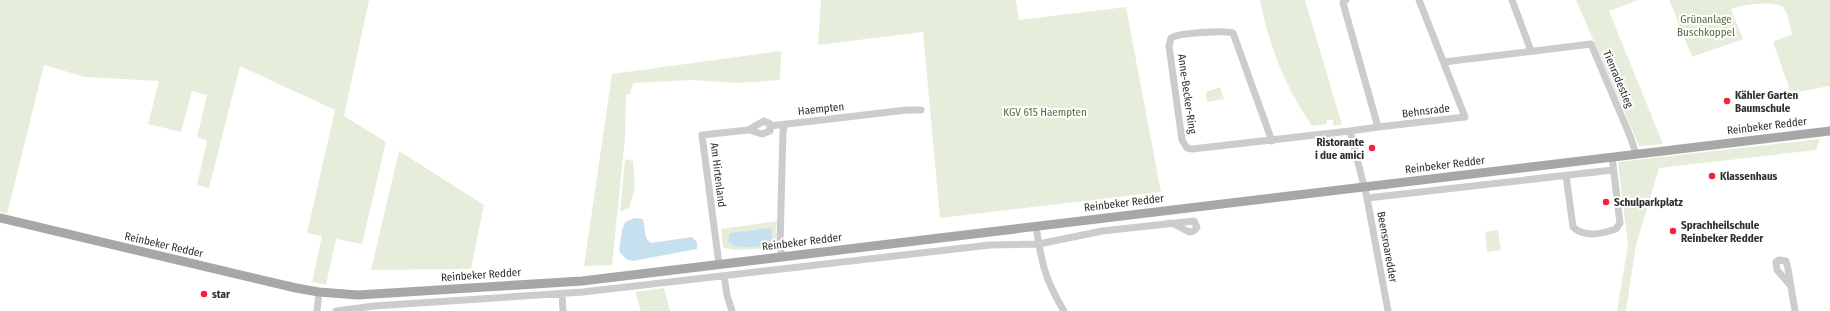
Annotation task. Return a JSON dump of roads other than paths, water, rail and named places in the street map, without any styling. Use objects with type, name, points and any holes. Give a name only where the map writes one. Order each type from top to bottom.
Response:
[{"type":"main road","name":"Reinbeker Redder","points":[[0,218],[274,283],[319,292],[364,295],[582,281],[1830,131]]},
{"type":"street","points":[[1346,0],[1343,3],[1378,128]]},
{"type":"street","name":"Behnsrade","points":[[1350,131],[1465,117],[1419,0]]},
{"type":"street","points":[[1512,0],[1531,51]]},
{"type":"street","name":"Anne-Becker-Ring","points":[[1272,141],[1233,34],[1227,32],[1192,34],[1174,36],[1171,38],[1168,46],[1182,140],[1185,146],[1192,149],[1272,141],[1350,131]]},
{"type":"street","name":"Tienradestieg","points":[[1444,62],[1591,44],[1630,136],[1636,154]]},
{"type":"street","name":"Haempten","points":[[782,257],[780,245],[783,126],[785,124],[907,110],[921,110]]},
{"type":"street","name":"Am Hirtenland","points":[[748,130],[764,121],[770,126]]},
{"type":"street","name":"Am Hirtenland","points":[[770,126],[785,124]]},
{"type":"street","name":"Am Hirtenland","points":[[719,264],[702,134],[748,130],[762,134],[770,131],[770,126]]},
{"type":"street","points":[[1350,131],[1364,186]]},
{"type":"street","points":[[1566,175],[1573,227],[1578,232],[1593,234],[1616,229],[1620,223],[1612,157]]},
{"type":"street","points":[[1368,198],[1613,170]]},
{"type":"street","name":"Beensroaredder","points":[[1364,186],[1368,198],[1388,311]]},
{"type":"street","points":[[336,311],[374,306],[562,294],[990,245],[1039,244],[1102,230],[1169,223]]},
{"type":"street","points":[[1036,226],[1045,275],[1064,311]]},
{"type":"street","points":[[724,276],[727,295],[732,311]]},
{"type":"street","points":[[1791,286],[1795,311]]},
{"type":"street","points":[[318,311],[319,292]]},
{"type":"street","points":[[562,294],[563,311]]},
{"type":"water","points":[[635,218],[643,219],[646,238],[651,243],[692,237],[697,242],[697,249],[633,261],[626,259],[619,251],[622,230],[625,222]]},
{"type":"water","points":[[769,228],[772,230],[772,240],[768,245],[741,247],[728,241],[730,233]]},
{"type":"place","name":"Kähler Garten Baumschule","points":[[1727,101]]},
{"type":"place","name":"Ristorante i due amici","points":[[1372,148]]},
{"type":"place","name":"Klassenhaus","points":[[1712,176]]},
{"type":"place","name":"Schulparkplatz","points":[[1606,202]]},
{"type":"place","name":"Sprachheilschule Reinbeker Redder","points":[[1673,231]]},
{"type":"place","name":"star","points":[[204,294]]},
{"type":"park label","name":"Grünanlage Buschkoppel","points":[[1706,25]]},
{"type":"park label","name":"KGV 615 Haempten","points":[[1045,112]]}]
